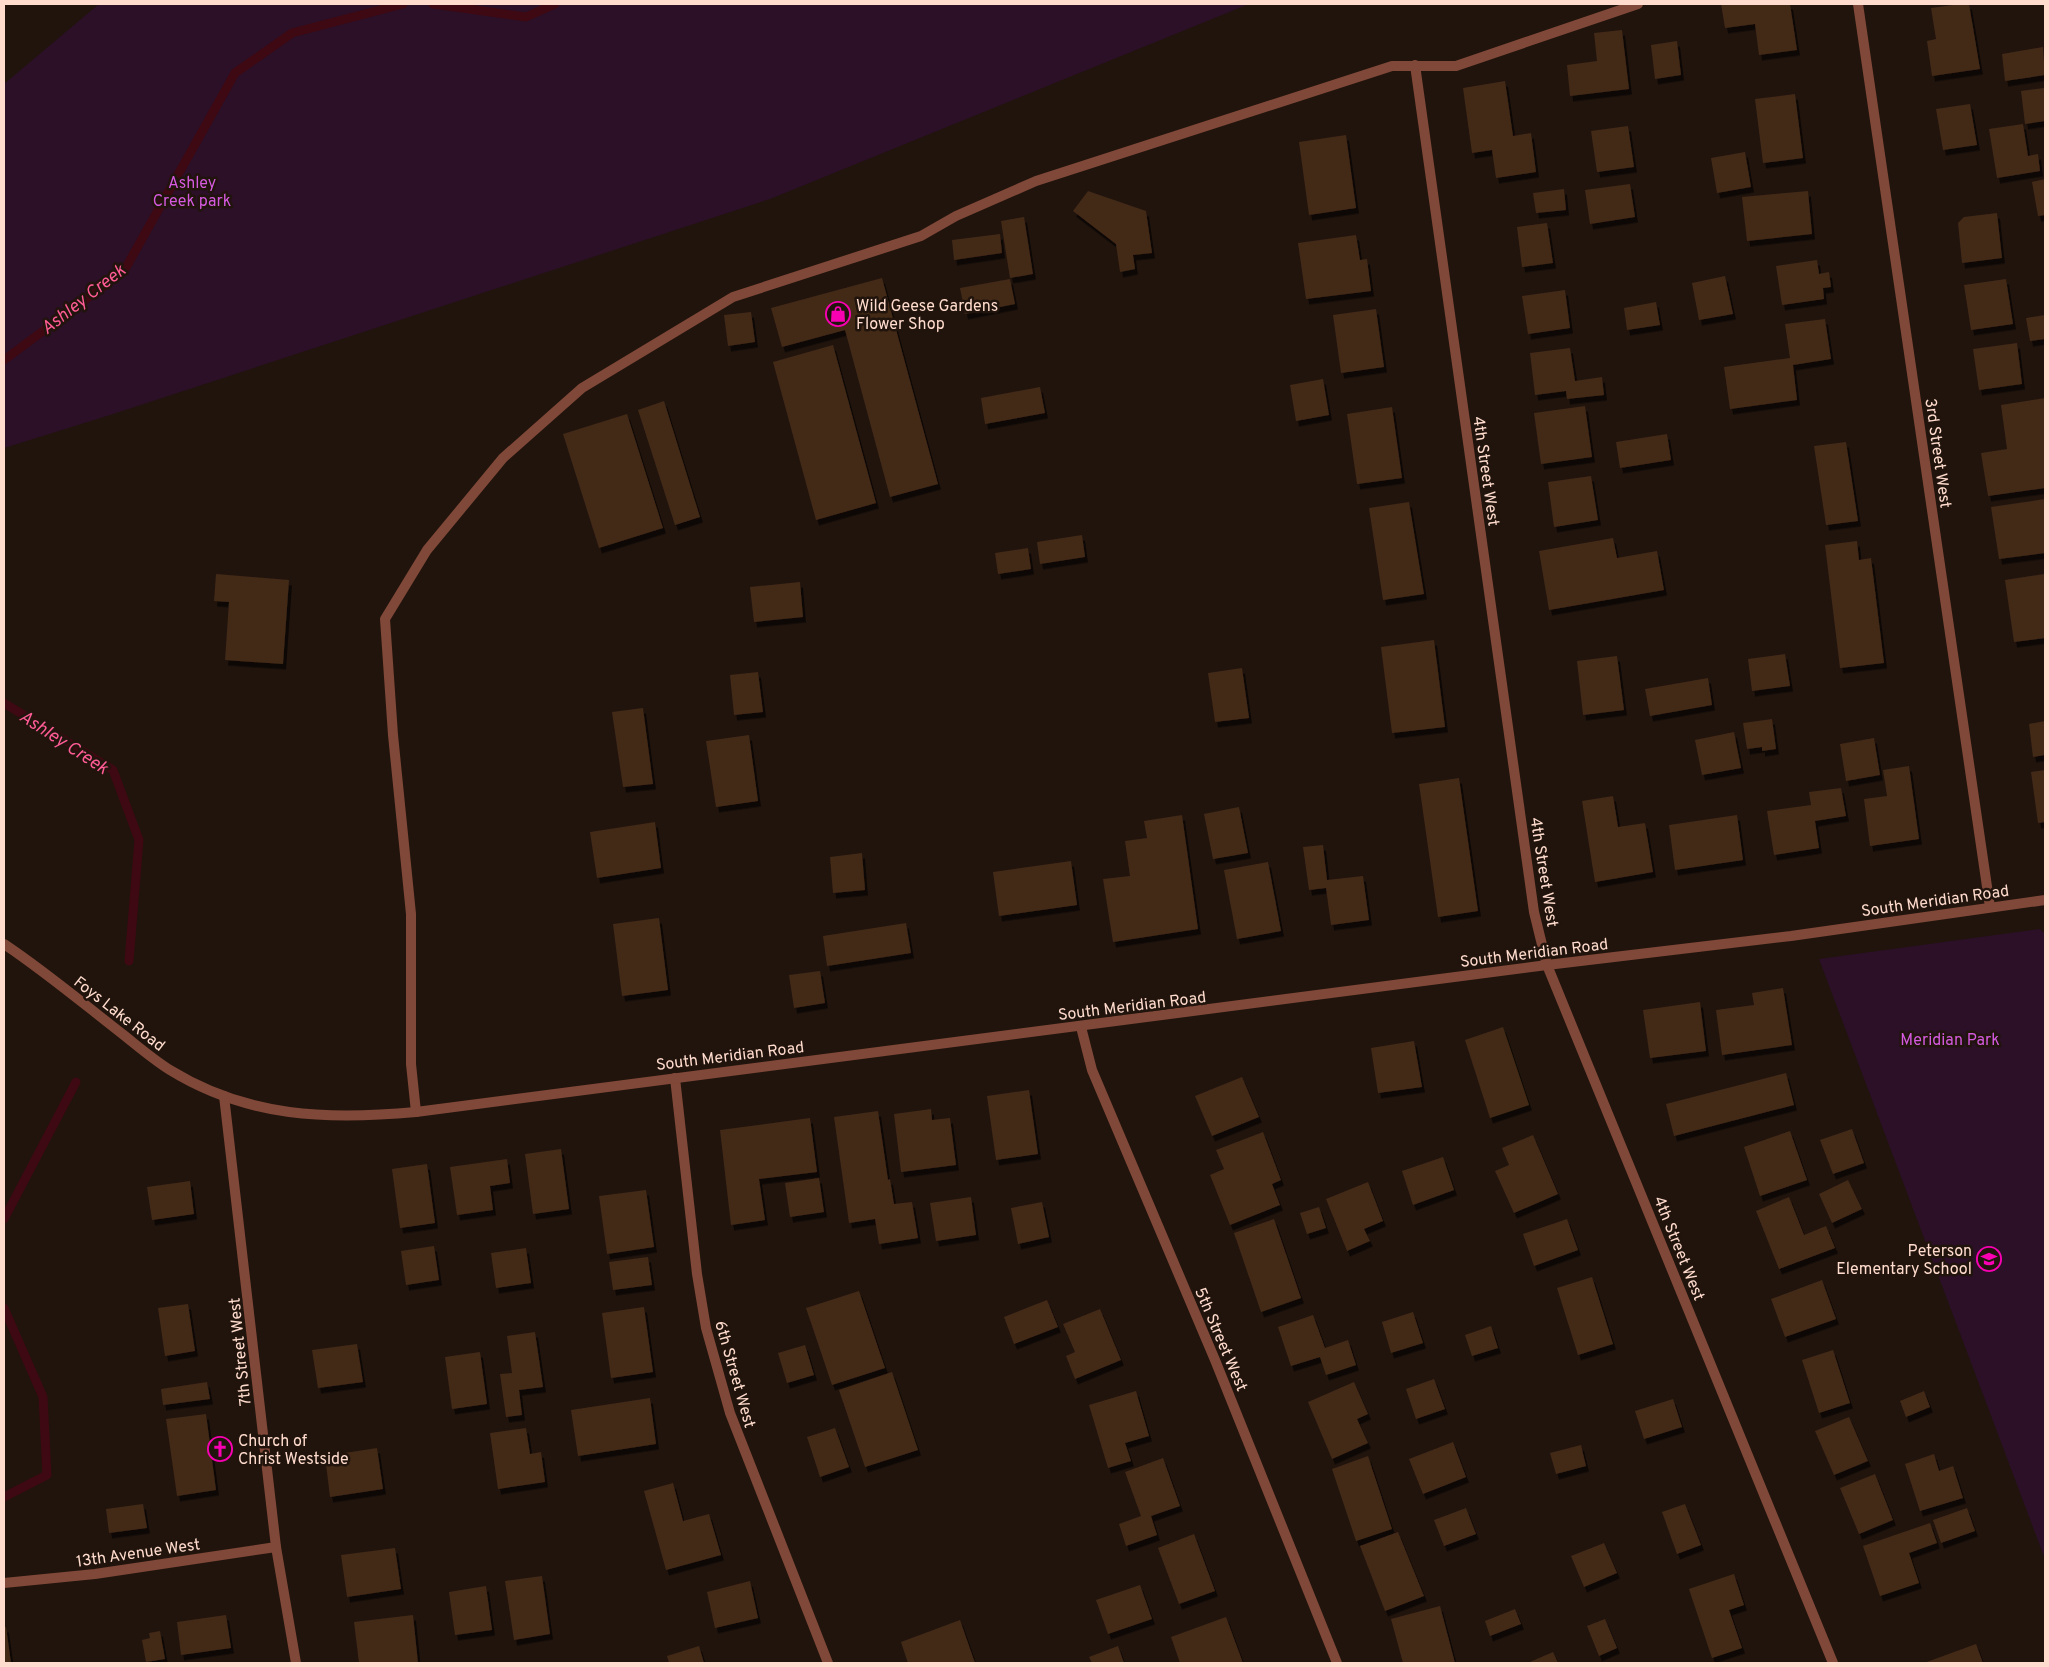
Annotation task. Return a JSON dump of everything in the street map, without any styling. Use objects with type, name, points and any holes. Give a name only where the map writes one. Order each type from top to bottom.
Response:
[{"type":"street","points":[[416,1112],[411,1064],[411,914],[393,735],[385,619],[426,550],[503,458],[582,388],[733,297],[921,236],[956,216],[1036,181],[1392,66],[1456,66],[1638,4]]},
{"type":"street","name":"3rd Street West","points":[[1858,4],[1990,907]]},
{"type":"street","name":"4th Street West","points":[[1415,65],[1534,912],[1548,965],[1833,1663]]},
{"type":"street","name":"South Meridian Road","points":[[224,1096],[261,1107],[299,1115],[335,1117],[416,1112],[1548,965],[1791,936],[2045,900]]},
{"type":"street","name":"Foys Lake Road","points":[[4,944],[169,1070],[224,1096]]},
{"type":"street","name":"5th Street West","points":[[1081,1026],[1092,1070],[1215,1360],[1337,1663]]},
{"type":"street","name":"6th Street West","points":[[675,1078],[697,1274],[706,1328],[730,1413],[828,1663]]},
{"type":"street","name":"7th Street West","points":[[224,1096],[276,1547],[296,1663]]},
{"type":"street","name":"13th Avenue West","points":[[4,1583],[95,1574],[276,1547]]},
{"type":"green space","name":"Ashley Creek park","points":[[99,4],[1249,4],[770,199],[4,448],[4,84]]},
{"type":"green space","name":"Meridian Park","points":[[2040,929],[2045,934],[2045,1559],[1819,959]]},
{"type":"building","points":[[1721,4],[1790,4],[1797,50],[1759,55],[1755,24],[1725,28]]},
{"type":"building","points":[[1969,4],[1980,69],[1932,76],[1927,41],[1936,39],[1931,8]]},
{"type":"building","points":[[1622,30],[1629,89],[1570,96],[1567,65],[1597,61],[1594,33]]},
{"type":"building","points":[[1677,41],[1681,75],[1655,79],[1651,45]]},
{"type":"building","points":[[2043,47],[2045,75],[2005,81],[2002,54]]},
{"type":"building","points":[[1505,81],[1513,136],[1531,133],[1536,172],[1496,178],[1492,150],[1472,153],[1463,88]]},
{"type":"building","points":[[2044,88],[2045,121],[2025,124],[2021,91]]},
{"type":"building","points":[[1795,94],[1803,158],[1763,163],[1755,99]]},
{"type":"building","points":[[1970,104],[1977,145],[1943,150],[1936,109]]},
{"type":"building","points":[[2023,124],[2028,156],[2038,154],[2040,171],[1997,178],[1989,129]]},
{"type":"building","points":[[1628,126],[1634,167],[1597,172],[1591,131]]},
{"type":"building","points":[[1346,135],[1356,208],[1309,215],[1299,142]]},
{"type":"building","points":[[1745,152],[1751,187],[1717,193],[1711,158]]},
{"type":"building","points":[[2045,179],[2045,215],[2038,216],[2032,182]]},
{"type":"building","points":[[1630,184],[1635,217],[1590,224],[1585,190]]},
{"type":"building","points":[[1564,189],[1566,210],[1536,213],[1533,193]]},
{"type":"building","points":[[1088,191],[1146,211],[1152,253],[1133,255],[1135,269],[1120,272],[1116,244],[1073,211]]},
{"type":"building","points":[[1808,191],[1812,234],[1747,241],[1742,197]]},
{"type":"building","points":[[1997,213],[2002,258],[1962,263],[1958,223],[1964,217]]},
{"type":"building","points":[[1024,217],[1033,274],[1010,278],[1001,221]]},
{"type":"building","points":[[1547,223],[1553,263],[1522,267],[1517,227]]},
{"type":"building","points":[[1000,234],[1002,253],[954,260],[952,240]]},
{"type":"building","points":[[1356,235],[1360,260],[1367,259],[1371,291],[1306,299],[1298,243]]},
{"type":"building","points":[[1817,260],[1819,274],[1829,272],[1831,287],[1823,288],[1824,299],[1782,305],[1776,266]]},
{"type":"building","points":[[1725,276],[1733,314],[1699,320],[1692,283]]},
{"type":"building","points":[[882,278],[938,484],[890,497],[845,330],[782,347],[771,308]]},
{"type":"building","points":[[1010,279],[1015,304],[965,314],[960,288]]},
{"type":"building","points":[[2006,279],[2013,324],[1971,330],[1964,285]]},
{"type":"building","points":[[1565,290],[1570,328],[1528,334],[1522,296]]},
{"type":"building","points":[[1656,302],[1660,325],[1627,330],[1624,308]]},
{"type":"building","points":[[1376,309],[1384,367],[1341,373],[1333,315]]},
{"type":"building","points":[[751,312],[755,342],[728,346],[724,315]]},
{"type":"building","points":[[2045,315],[2045,339],[2030,341],[2026,318]]},
{"type":"building","points":[[1825,319],[1831,359],[1793,365],[1797,400],[1730,409],[1724,367],[1790,358],[1785,324]]},
{"type":"building","points":[[2017,343],[2022,384],[1979,390],[1973,349]]},
{"type":"building","points":[[833,345],[876,503],[816,520],[773,362]]},
{"type":"building","points":[[1570,348],[1575,381],[1602,377],[1604,395],[1567,399],[1566,391],[1535,395],[1530,353]]},
{"type":"building","points":[[1323,379],[1329,415],[1296,421],[1290,385]]},
{"type":"building","points":[[1040,387],[1045,413],[985,424],[981,398]]},
{"type":"building","points":[[2045,398],[2045,488],[1988,496],[1981,453],[2007,449],[2001,405]]},
{"type":"building","points":[[664,401],[700,517],[675,525],[638,410]]},
{"type":"building","points":[[1585,406],[1592,457],[1541,464],[1534,413]]},
{"type":"building","points":[[1392,407],[1402,478],[1357,484],[1347,414]]},
{"type":"building","points":[[627,414],[663,528],[599,548],[563,434]]},
{"type":"building","points":[[1667,434],[1671,460],[1620,468],[1616,442]]},
{"type":"building","points":[[1846,442],[1858,521],[1826,525],[1814,446]]},
{"type":"building","points":[[1591,476],[1598,520],[1554,527],[1548,482]]},
{"type":"building","points":[[2045,499],[2045,553],[1999,559],[1991,507]]},
{"type":"building","points":[[1409,502],[1424,594],[1383,600],[1369,508]]},
{"type":"building","points":[[1082,535],[1085,557],[1040,564],[1037,542]]},
{"type":"building","points":[[1613,538],[1617,558],[1657,551],[1664,590],[1549,610],[1539,551]]},
{"type":"building","points":[[1857,541],[1859,560],[1871,558],[1884,663],[1840,668],[1825,545]]},
{"type":"building","points":[[1028,548],[1031,569],[998,574],[995,553]]},
{"type":"building","points":[[216,574],[289,580],[283,664],[225,660],[229,602],[214,601]]},
{"type":"building","points":[[2044,574],[2045,638],[2014,642],[2005,580]]},
{"type":"building","points":[[800,582],[803,617],[754,622],[750,587]]},
{"type":"building","points":[[1434,640],[1445,727],[1392,733],[1381,647]]},
{"type":"building","points":[[1785,654],[1790,686],[1752,691],[1748,659]]},
{"type":"building","points":[[1617,656],[1624,710],[1583,715],[1577,661]]},
{"type":"building","points":[[1242,668],[1249,718],[1215,722],[1208,673]]},
{"type":"building","points":[[758,672],[763,712],[734,715],[730,675]]},
{"type":"building","points":[[1708,678],[1712,705],[1650,716],[1645,689]]},
{"type":"building","points":[[643,708],[653,784],[623,787],[612,712]]},
{"type":"building","points":[[1772,719],[1776,749],[1762,751],[1762,747],[1747,749],[1743,723]]},
{"type":"building","points":[[2045,721],[2045,755],[2033,757],[2029,724]]},
{"type":"building","points":[[1734,732],[1741,768],[1702,775],[1695,740]]},
{"type":"building","points":[[749,735],[758,801],[716,807],[706,741]]},
{"type":"building","points":[[1874,738],[1880,775],[1846,781],[1840,744]]},
{"type":"building","points":[[1909,766],[1919,839],[1870,846],[1864,799],[1887,796],[1883,770]]},
{"type":"building","points":[[2045,770],[2045,822],[2038,823],[2031,772]]},
{"type":"building","points":[[1459,778],[1478,911],[1438,917],[1419,784]]},
{"type":"building","points":[[1841,788],[1846,816],[1815,821],[1819,848],[1774,855],[1767,811],[1811,805],[1809,792]]},
{"type":"building","points":[[1613,796],[1618,827],[1645,823],[1653,872],[1595,882],[1582,801]]},
{"type":"building","points":[[1239,807],[1248,853],[1213,859],[1204,814]]},
{"type":"building","points":[[1182,815],[1198,929],[1113,942],[1103,879],[1130,876],[1125,841],[1147,838],[1144,821]]},
{"type":"building","points":[[1737,815],[1743,860],[1675,870],[1669,825]]},
{"type":"building","points":[[655,822],[661,868],[597,878],[590,832]]},
{"type":"building","points":[[1323,845],[1327,880],[1363,876],[1369,920],[1331,925],[1326,888],[1309,890],[1303,847]]},
{"type":"building","points":[[862,853],[865,890],[833,893],[830,857]]},
{"type":"building","points":[[1071,861],[1077,905],[999,916],[993,872]]},
{"type":"building","points":[[1268,862],[1281,931],[1237,939],[1224,870]]},
{"type":"building","points":[[659,918],[668,990],[622,996],[613,924]]},
{"type":"building","points":[[906,923],[911,953],[827,966],[823,936]]},
{"type":"building","points":[[820,971],[825,1003],[794,1008],[789,975]]},
{"type":"building","points":[[1783,988],[1792,1045],[1722,1055],[1716,1010],[1754,1005],[1752,993]]},
{"type":"building","points":[[1700,1002],[1706,1051],[1650,1058],[1643,1010]]},
{"type":"building","points":[[1503,1027],[1529,1105],[1490,1118],[1465,1040]]},
{"type":"building","points":[[1414,1041],[1422,1087],[1378,1093],[1371,1048]]},
{"type":"building","points":[[1786,1073],[1794,1105],[1674,1136],[1666,1104]]},
{"type":"building","points":[[1242,1077],[1259,1117],[1212,1136],[1195,1096]]},
{"type":"building","points":[[1029,1090],[1038,1154],[996,1160],[987,1096]]},
{"type":"building","points":[[931,1109],[932,1120],[950,1118],[956,1165],[901,1172],[894,1114]]},
{"type":"building","points":[[878,1111],[888,1180],[890,1179],[894,1204],[912,1202],[918,1238],[879,1244],[875,1219],[849,1223],[834,1117]]},
{"type":"building","points":[[810,1118],[817,1172],[759,1179],[765,1220],[731,1225],[720,1130]]},
{"type":"building","points":[[1852,1129],[1864,1163],[1833,1174],[1820,1140]]},
{"type":"building","points":[[1790,1131],[1807,1180],[1760,1196],[1744,1147]]},
{"type":"building","points":[[1263,1132],[1281,1180],[1272,1184],[1280,1205],[1230,1225],[1210,1175],[1224,1169],[1216,1150]]},
{"type":"building","points":[[1533,1135],[1558,1194],[1514,1213],[1495,1171],[1509,1165],[1502,1148]]},
{"type":"building","points":[[561,1149],[569,1209],[533,1214],[525,1154]]},
{"type":"building","points":[[1443,1157],[1454,1190],[1413,1205],[1402,1171]]},
{"type":"building","points":[[507,1159],[510,1183],[490,1186],[493,1210],[457,1215],[450,1167]]},
{"type":"building","points":[[427,1164],[435,1223],[400,1228],[392,1169]]},
{"type":"building","points":[[819,1178],[824,1212],[790,1217],[785,1183]]},
{"type":"building","points":[[1848,1180],[1862,1209],[1832,1223],[1819,1194]]},
{"type":"building","points":[[190,1181],[194,1214],[152,1220],[147,1187]]},
{"type":"building","points":[[1368,1182],[1383,1221],[1364,1229],[1370,1241],[1347,1251],[1326,1199]]},
{"type":"building","points":[[646,1190],[654,1247],[607,1254],[599,1196]]},
{"type":"building","points":[[971,1197],[976,1235],[936,1241],[930,1203]]},
{"type":"building","points":[[1789,1197],[1804,1235],[1826,1226],[1835,1248],[1779,1269],[1756,1211]]},
{"type":"building","points":[[1042,1202],[1049,1237],[1018,1244],[1011,1208]]},
{"type":"building","points":[[1319,1207],[1326,1228],[1307,1234],[1300,1213]]},
{"type":"building","points":[[1274,1219],[1301,1298],[1261,1312],[1234,1233]]},
{"type":"building","points":[[1567,1219],[1578,1250],[1534,1266],[1523,1234]]},
{"type":"building","points":[[434,1246],[439,1280],[406,1285],[401,1251]]},
{"type":"building","points":[[526,1248],[531,1283],[496,1288],[491,1253]]},
{"type":"building","points":[[648,1257],[652,1285],[613,1290],[609,1262]]},
{"type":"building","points":[[1592,1277],[1613,1344],[1578,1355],[1557,1288]]},
{"type":"building","points":[[1822,1280],[1836,1319],[1785,1337],[1771,1299]]},
{"type":"building","points":[[859,1291],[885,1368],[832,1385],[806,1308]]},
{"type":"building","points":[[1047,1300],[1058,1327],[1014,1344],[1004,1317]]},
{"type":"building","points":[[188,1304],[195,1351],[165,1356],[158,1308]]},
{"type":"building","points":[[644,1307],[653,1372],[611,1378],[602,1313]]},
{"type":"building","points":[[1100,1309],[1121,1360],[1075,1379],[1066,1356],[1075,1352],[1063,1324]]},
{"type":"building","points":[[1413,1312],[1423,1343],[1391,1353],[1382,1322]]},
{"type":"building","points":[[1313,1315],[1325,1348],[1348,1340],[1356,1365],[1326,1375],[1320,1357],[1291,1366],[1278,1327]]},
{"type":"building","points":[[1491,1326],[1498,1348],[1472,1356],[1465,1335]]},
{"type":"building","points":[[535,1332],[543,1387],[519,1390],[522,1415],[506,1417],[500,1374],[512,1373],[507,1336]]},
{"type":"building","points":[[357,1344],[363,1382],[318,1388],[312,1350]]},
{"type":"building","points":[[805,1345],[814,1375],[787,1383],[778,1353]]},
{"type":"building","points":[[1833,1350],[1850,1403],[1819,1413],[1802,1360]]},
{"type":"building","points":[[480,1352],[487,1404],[452,1409],[445,1357]]},
{"type":"building","points":[[892,1372],[918,1450],[865,1467],[839,1390]]},
{"type":"building","points":[[1434,1379],[1445,1409],[1416,1419],[1406,1389]]},
{"type":"building","points":[[207,1382],[210,1399],[163,1405],[161,1389]]},
{"type":"building","points":[[1354,1382],[1368,1414],[1357,1419],[1368,1443],[1332,1459],[1308,1402]]},
{"type":"building","points":[[1136,1391],[1149,1436],[1125,1443],[1131,1461],[1108,1468],[1089,1405]]},
{"type":"building","points":[[1924,1391],[1930,1407],[1906,1417],[1900,1401]]},
{"type":"building","points":[[650,1398],[656,1444],[578,1456],[571,1410]]},
{"type":"building","points":[[1673,1399],[1682,1427],[1644,1439],[1635,1411]]},
{"type":"building","points":[[206,1414],[216,1490],[177,1496],[166,1419]]},
{"type":"building","points":[[1849,1417],[1868,1461],[1834,1475],[1815,1431]]},
{"type":"building","points":[[526,1428],[530,1454],[541,1452],[545,1482],[498,1489],[490,1433]]},
{"type":"building","points":[[835,1428],[849,1467],[820,1477],[807,1437]]},
{"type":"building","points":[[1453,1442],[1466,1477],[1423,1494],[1409,1459]]},
{"type":"building","points":[[1581,1445],[1586,1466],[1556,1474],[1550,1453]]},
{"type":"building","points":[[377,1448],[383,1489],[330,1497],[325,1456]]},
{"type":"building","points":[[1934,1454],[1939,1471],[1953,1466],[1963,1498],[1920,1511],[1905,1464]]},
{"type":"building","points":[[1368,1456],[1392,1529],[1356,1541],[1332,1469]]},
{"type":"building","points":[[1163,1458],[1180,1506],[1151,1516],[1157,1535],[1126,1546],[1119,1524],[1141,1516],[1125,1472]]},
{"type":"building","points":[[1875,1474],[1893,1520],[1859,1534],[1840,1488]]},
{"type":"building","points":[[673,1483],[683,1521],[709,1514],[721,1555],[666,1570],[644,1491]]},
{"type":"building","points":[[143,1504],[147,1528],[109,1533],[106,1509]]},
{"type":"building","points":[[1685,1504],[1701,1545],[1677,1554],[1662,1512]]},
{"type":"building","points":[[1466,1508],[1476,1534],[1444,1546],[1434,1520]]},
{"type":"building","points":[[1967,1508],[1975,1531],[1941,1543],[1933,1520]]},
{"type":"building","points":[[1930,1523],[1937,1543],[1909,1553],[1919,1583],[1880,1596],[1863,1546]]},
{"type":"building","points":[[1398,1532],[1424,1596],[1385,1611],[1360,1546]]},
{"type":"building","points":[[1194,1534],[1215,1591],[1179,1604],[1158,1548]]},
{"type":"building","points":[[1604,1543],[1617,1573],[1584,1587],[1571,1556]]},
{"type":"building","points":[[395,1548],[401,1589],[347,1597],[341,1555]]},
{"type":"building","points":[[1734,1574],[1744,1605],[1729,1610],[1742,1648],[1712,1658],[1689,1589]]},
{"type":"building","points":[[542,1576],[550,1634],[514,1640],[505,1581]]},
{"type":"building","points":[[750,1581],[758,1618],[715,1628],[707,1592]]},
{"type":"building","points":[[1140,1585],[1152,1619],[1108,1634],[1096,1600]]},
{"type":"building","points":[[486,1586],[492,1630],[455,1635],[449,1592]]},
{"type":"building","points":[[1440,1606],[1455,1663],[1403,1663],[1391,1619]]},
{"type":"building","points":[[1515,1609],[1521,1624],[1490,1636],[1485,1621]]},
{"type":"building","points":[[226,1615],[231,1648],[181,1655],[177,1622]]},
{"type":"building","points":[[413,1615],[418,1663],[359,1663],[354,1622]]},
{"type":"building","points":[[1226,1617],[1243,1663],[1180,1663],[1171,1637]]},
{"type":"building","points":[[1605,1619],[1617,1648],[1599,1656],[1587,1626]]},
{"type":"building","points":[[960,1620],[975,1663],[908,1663],[901,1642]]},
{"type":"building","points":[[4,1627],[6,1627],[11,1663],[4,1663]]},
{"type":"building","points":[[160,1631],[165,1659],[146,1662],[142,1640],[150,1638],[149,1633]]},
{"type":"building","points":[[1976,1644],[1983,1663],[1924,1663]]},
{"type":"building","points":[[699,1646],[704,1663],[669,1663],[667,1656]]},
{"type":"building","points":[[1118,1646],[1124,1663],[1092,1663],[1089,1657]]},
{"type":"building","points":[[1553,1652],[1558,1663],[1530,1663],[1530,1662]]},
{"type":"waterway","name":"Ashley Creek","points":[[4,360],[124,271],[235,73],[292,33],[403,4]]},
{"type":"waterway","name":"Ashley Creek","points":[[433,4],[526,17],[555,4]]},
{"type":"waterway","name":"Ashley Creek","points":[[4,703],[113,770],[139,840],[129,961]]},
{"type":"waterway","name":"Ashley Creek","points":[[4,1219],[76,1082]]},
{"type":"waterway","name":"Ashley Creek","points":[[4,1308],[43,1397],[47,1475],[4,1497]]},
{"type":"place","name":"Wild Geese Gardens Flower Shop","points":[[838,314]]},
{"type":"place","name":"Peterson Elementary School","points":[[1989,1259]]},
{"type":"place","name":"Church of Christ Westside","points":[[220,1449]]}]
